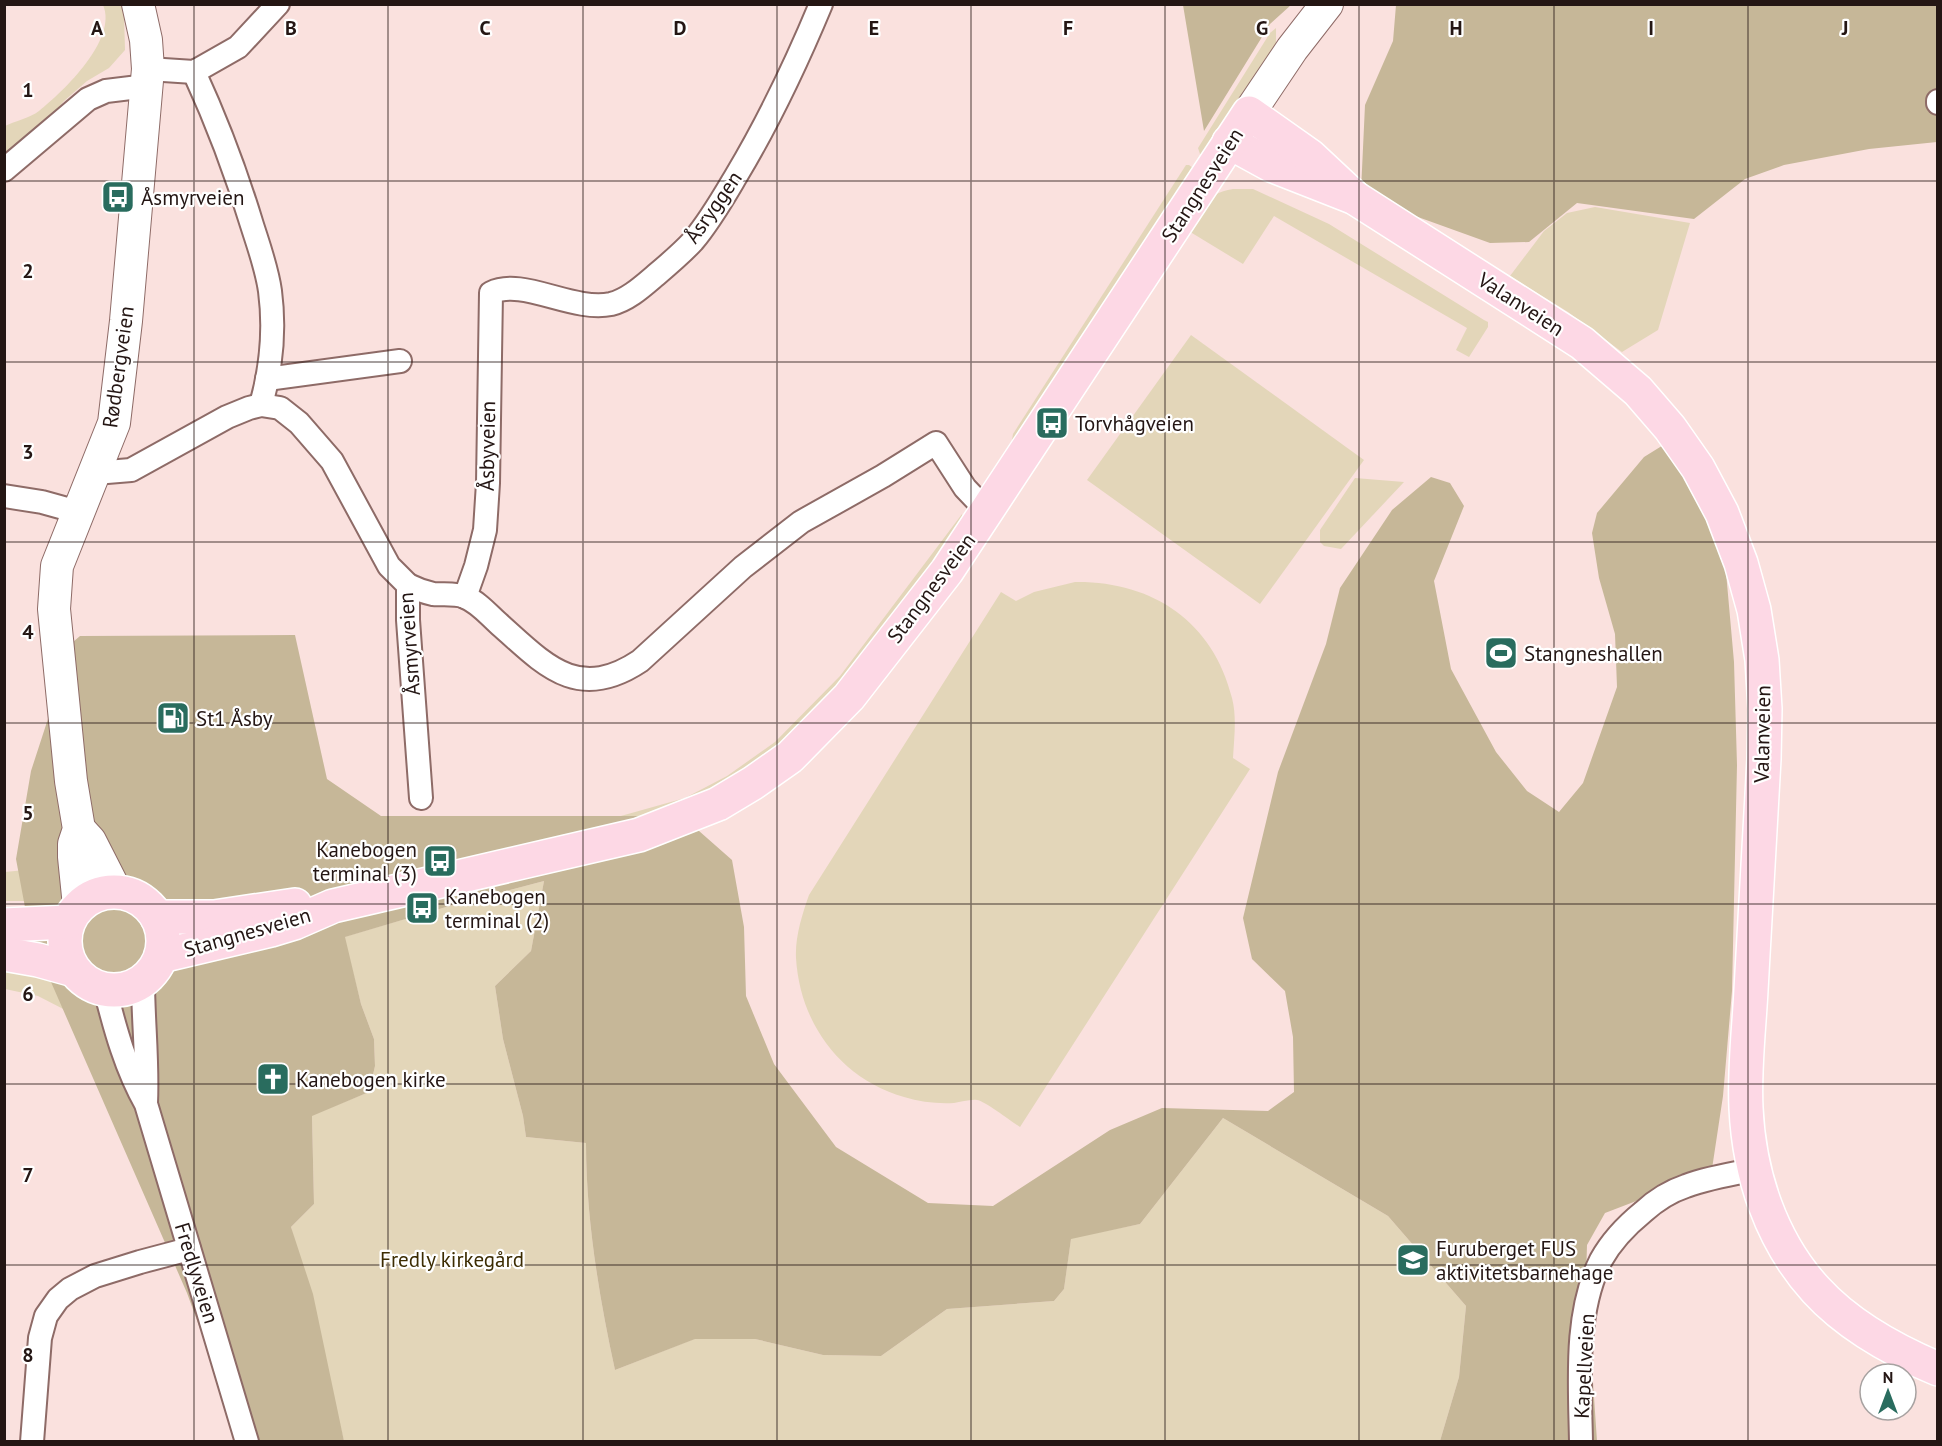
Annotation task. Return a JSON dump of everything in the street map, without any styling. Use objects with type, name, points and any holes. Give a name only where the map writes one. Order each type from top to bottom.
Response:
[{"type":"main road","name":"Stangnesveien","points":[[105,989],[125,988],[152,968],[294,923],[333,906],[639,835],[718,804],[790,757],[849,697],[947,571],[1249,113]]},
{"type":"main road","name":"Valanveien","points":[[1249,113],[1311,156],[1354,198]]},
{"type":"main road","name":"Valanveien","points":[[1229,142],[1271,165],[1354,198],[1582,343],[1638,391],[1670,428],[1698,468],[1722,513],[1741,563],[1754,610],[1762,660],[1764,759],[1746,1107],[1753,1170],[1769,1218],[1789,1254],[1816,1290],[1850,1319],[1886,1343],[1938,1369]]},
{"type":"main road","points":[[105,989],[83,979],[68,959],[65,934],[74,914],[96,895],[116,892],[126,893],[144,902],[157,917]]},
{"type":"main road","name":"Stangnesveien","points":[[152,968],[163,936],[157,917],[214,917],[291,905],[333,906]]},
{"type":"main road","points":[[4,925],[74,914]]},
{"type":"main road","points":[[4,954],[74,970]]},
{"type":"street","name":"Rødbergveien","points":[[74,914],[74,844],[79,829],[71,781],[54,609],[57,566],[114,423],[126,321],[147,77],[146,40],[138,4]]},
{"type":"street","points":[[4,170],[87,99],[147,77],[194,72],[238,47],[278,4]]},
{"type":"street","name":"Åsryggen","points":[[490,293],[500,288],[577,304],[611,304],[644,285],[673,260],[694,240],[716,211],[746,160],[778,101],[821,4]]},
{"type":"street","name":"Stangnesveien","points":[[1249,113],[1292,49],[1327,4]]},
{"type":"street","points":[[95,473],[131,470],[227,417],[261,405],[267,379],[271,333],[270,292],[263,257],[225,143],[194,72]]},
{"type":"street","name":"Åsbyveien","points":[[465,597],[477,566],[485,530],[488,483],[490,293]]},
{"type":"street","points":[[267,379],[400,361]]},
{"type":"street","name":"Åsmyrveien","points":[[261,405],[280,408],[288,413],[332,462],[389,566],[408,585],[408,620],[421,798]]},
{"type":"street","points":[[408,585],[432,594],[465,597],[479,606],[541,661],[557,671],[586,680],[602,678],[628,669],[640,661],[743,567],[801,522],[936,443],[965,488],[987,511]]},
{"type":"street","points":[[4,496],[42,502],[78,512]]},
{"type":"street","name":"Rødbergveien","points":[[79,829],[90,841],[116,892]]},
{"type":"street","name":"Fredlyveien","points":[[146,1104],[152,968]]},
{"type":"street","name":"Fredlyveien","points":[[105,989],[123,1052],[135,1085],[146,1104],[247,1442]]},
{"type":"street","name":"Kapellveien","points":[[1581,1442],[1580,1380],[1583,1326],[1589,1295],[1601,1260],[1628,1224],[1654,1203],[1684,1186],[1753,1170]]},
{"type":"street","points":[[32,1442],[39,1338],[46,1316],[58,1299],[70,1288],[95,1276],[189,1249]]},
{"type":"green space","points":[[103,5],[121,5],[124,14],[125,50],[109,68],[87,81],[64,101],[45,124],[5,156],[5,126],[27,118],[50,102],[74,78],[96,48],[103,33],[106,18]]},
{"type":"green space","points":[[1276,28],[1276,46],[1203,156],[1198,148],[1270,33]]},
{"type":"green space","points":[[1186,165],[1193,168],[1014,442],[1013,434]]},
{"type":"green space","points":[[1233,189],[1253,189],[1329,224],[1488,322],[1488,327],[1469,357],[1456,350],[1467,328],[1274,216],[1243,264],[1187,230],[1200,208],[1210,198]]},
{"type":"green space","points":[[1595,207],[1690,223],[1658,330],[1622,352],[1568,312],[1510,276],[1544,231],[1567,213]]},
{"type":"green space","points":[[1191,335],[1364,460],[1260,604],[1087,480]]},
{"type":"green space","points":[[1355,478],[1404,482],[1341,549],[1324,546],[1320,542],[1320,530]]},
{"type":"green space","points":[[962,514],[963,520],[927,574],[803,728],[721,787],[636,821],[578,828],[685,798],[727,776],[775,742],[840,676]]},
{"type":"green space","points":[[1075,582],[1129,589],[1154,598],[1175,611],[1194,627],[1210,647],[1223,671],[1232,698],[1235,720],[1233,758],[1250,769],[1020,1127],[981,1101],[942,1103],[923,1101],[881,1089],[843,1063],[815,1026],[806,1005],[799,982],[797,942],[809,895],[1001,592],[1016,601],[1034,592]]},
{"type":"green space","points":[[55,867],[26,901],[5,901],[5,872]]},
{"type":"green space","name":"Fredly kirkegård","points":[[544,881],[531,951],[495,986],[503,1039],[523,1116],[526,1137],[586,1143],[588,1200],[594,1257],[615,1370],[694,1339],[755,1339],[823,1355],[881,1356],[947,1309],[1054,1301],[1064,1289],[1071,1238],[1140,1224],[1223,1118],[1388,1216],[1466,1306],[1459,1377],[1440,1441],[344,1441],[291,1227],[314,1204],[312,1115],[369,1092],[375,1066],[374,1039],[361,1004],[344,937]]},
{"type":"green space","points":[[4,969],[42,978],[64,987],[71,1013],[38,996],[5,989]]},
{"type":"shaded area","points":[[1183,5],[1291,5],[1270,24],[1204,131]]},
{"type":"shaded area","points":[[1396,5],[1937,5],[1937,142],[1869,149],[1784,165],[1745,179],[1694,219],[1577,203],[1529,242],[1490,243],[1368,199],[1361,191],[1365,105],[1393,41]]},
{"type":"shaded area","points":[[1673,439],[1725,561],[1734,662],[1737,765],[1732,991],[1723,1096],[1710,1182],[1678,1185],[1605,1213],[1587,1245],[1586,1280],[1597,1441],[1440,1441],[1459,1377],[1466,1306],[1388,1216],[1223,1118],[1140,1224],[1071,1239],[1064,1289],[1054,1301],[947,1309],[881,1356],[823,1355],[755,1339],[695,1339],[615,1370],[594,1257],[588,1200],[586,1143],[526,1137],[523,1116],[503,1039],[495,986],[531,951],[544,881],[345,937],[361,1004],[374,1039],[375,1066],[369,1092],[312,1116],[314,1204],[291,1227],[313,1294],[344,1441],[241,1441],[187,1293],[30,934],[16,859],[31,771],[73,642],[80,636],[295,635],[327,779],[381,816],[682,816],[732,860],[744,927],[746,996],[774,1064],[836,1147],[928,1203],[993,1206],[1110,1130],[1162,1108],[1268,1111],[1294,1092],[1293,1037],[1285,991],[1252,959],[1243,918],[1278,772],[1326,644],[1340,588],[1392,510],[1431,477],[1450,483],[1464,506],[1434,581],[1451,669],[1496,752],[1527,791],[1559,812],[1583,783],[1617,687],[1615,634],[1599,578],[1592,533],[1597,513],[1644,457]]},
{"type":"place","name":"Åsmyrveien","points":[[118,197]]},
{"type":"place","name":"Torvhågveien","points":[[1052,423]]},
{"type":"place","name":"Stangneshallen","points":[[1501,653]]},
{"type":"place","name":"St1 Åsby","points":[[173,718]]},
{"type":"place","name":"Kanebogen terminal (3)","points":[[440,861]]},
{"type":"place","name":"Kanebogen terminal (2)","points":[[422,908]]},
{"type":"place","name":"Kanebogen kirke","points":[[273,1079]]},
{"type":"place","name":"Furuberget FUS aktivitetsbarnehage","points":[[1413,1260]]}]
